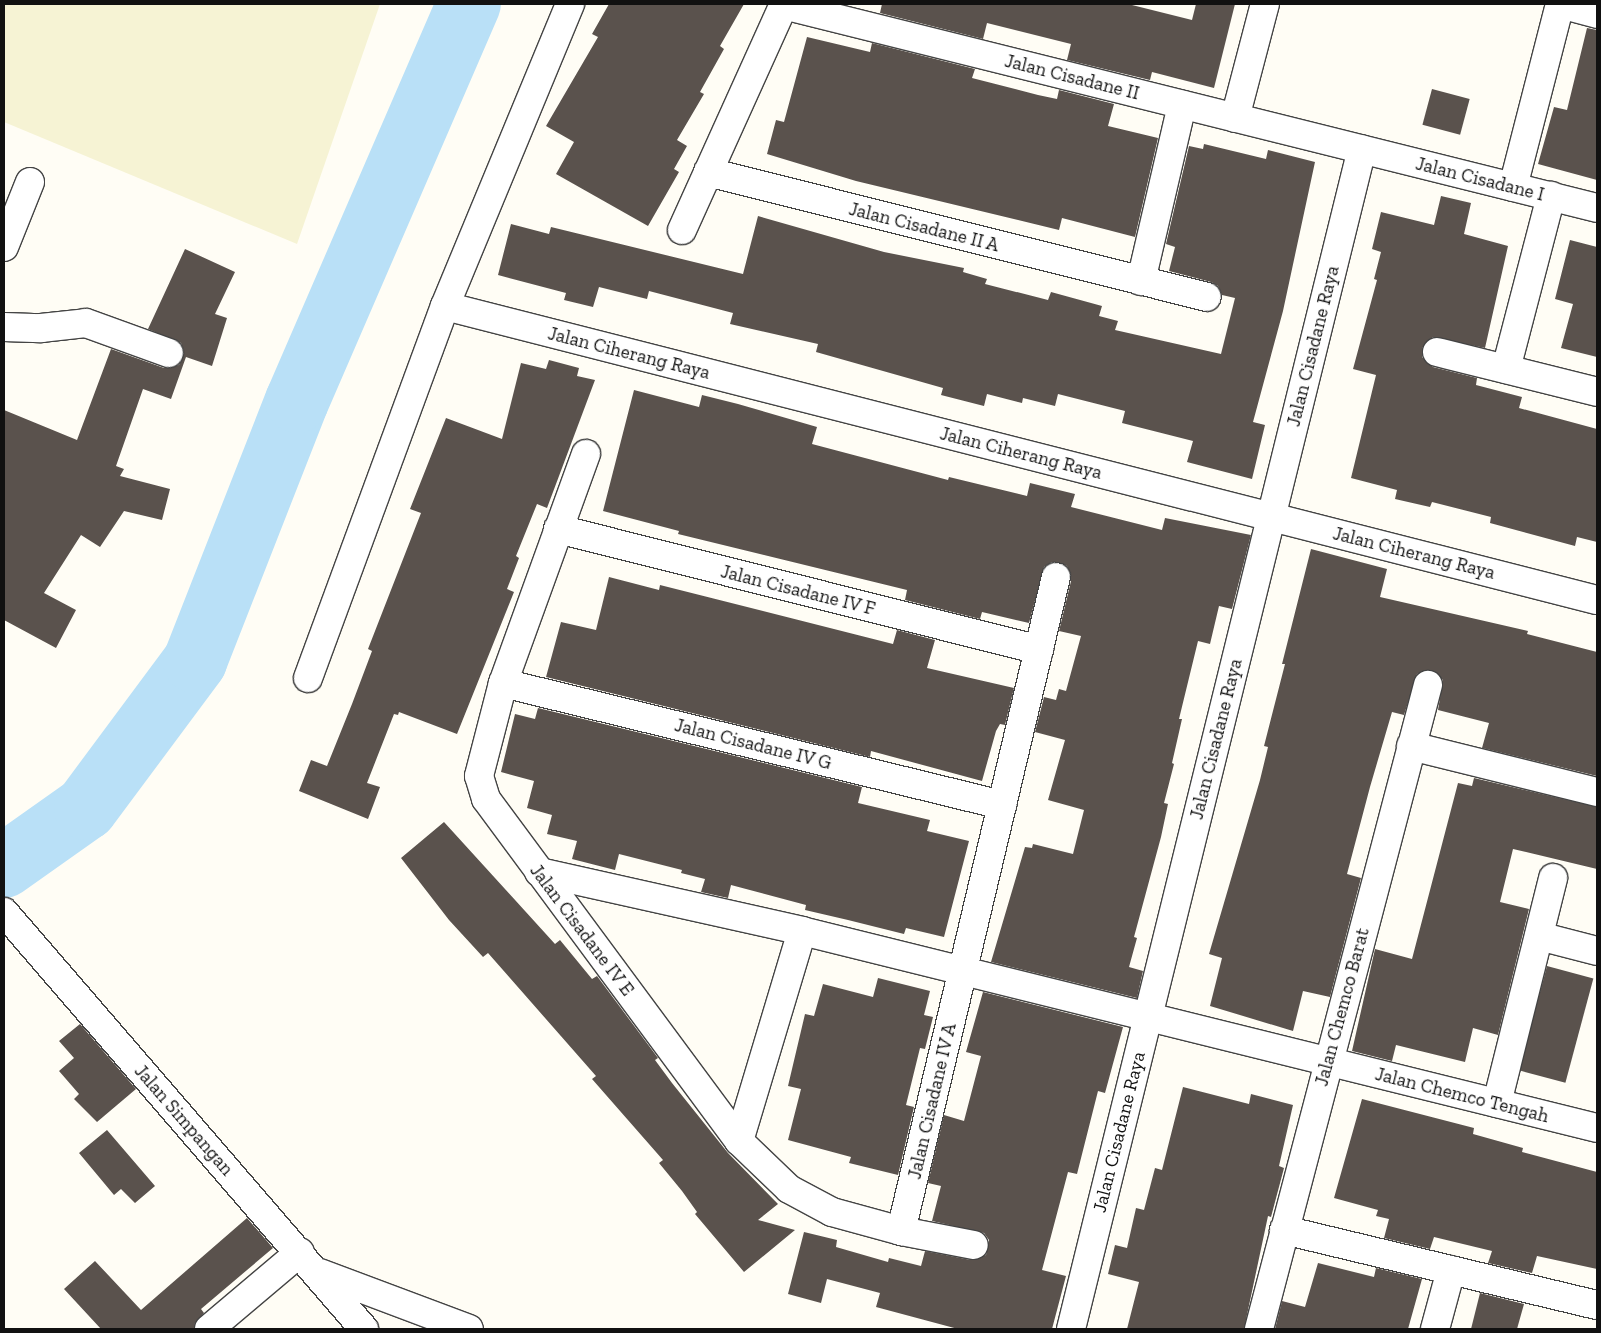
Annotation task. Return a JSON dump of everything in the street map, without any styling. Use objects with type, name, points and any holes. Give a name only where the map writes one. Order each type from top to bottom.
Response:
[{"type":"street","points":[[308,678],[445,306],[570,4]]},
{"type":"street","points":[[682,230],[783,4]]},
{"type":"street","name":"Jalan Cisadane II","points":[[783,4],[1362,149]]},
{"type":"street","points":[[1235,118],[1264,4]]},
{"type":"street","points":[[1513,187],[1560,4],[1597,14]]},
{"type":"street","points":[[1141,281],[1182,105]]},
{"type":"street","name":"Jalan Cisadane I","points":[[1362,149],[1597,208]]},
{"type":"street","name":"Jalan Cisadane Raya","points":[[1071,1329],[1362,149]]},
{"type":"street","name":"Jalan Cisadane II A","points":[[708,172],[1207,297]]},
{"type":"street","points":[[4,247],[30,182]]},
{"type":"street","points":[[1506,369],[1551,196]]},
{"type":"street","name":"Jalan Ciherang Raya","points":[[445,306],[1597,600]]},
{"type":"street","points":[[4,327],[41,328],[86,323],[169,353]]},
{"type":"street","points":[[1437,352],[1597,392]]},
{"type":"street","name":"Jalan Cisadane IV E","points":[[586,454],[503,683],[481,762],[480,782],[486,799],[738,1141],[788,1189],[812,1204],[901,1232],[974,1245]]},
{"type":"street","name":"Jalan Cisadane IV F","points":[[558,529],[1039,650]]},
{"type":"street","name":"Jalan Cisadane IV A","points":[[901,1232],[1056,577]]},
{"type":"street","name":"Jalan Cisadane IV G","points":[[503,683],[1002,805]]},
{"type":"street","name":"Jalan Chemco Barat","points":[[1259,1329],[1428,685]]},
{"type":"street","points":[[1411,746],[1597,792]]},
{"type":"street","name":"Jalan Chemco Tengah","points":[[539,872],[802,931],[1597,1128]]},
{"type":"street","points":[[1497,1103],[1553,878]]},
{"type":"street","name":"Jalan Simpangan","points":[[4,912],[50,969],[300,1252],[364,1329]]},
{"type":"street","points":[[738,1141],[802,931]]},
{"type":"street","points":[[1538,936],[1597,951]]},
{"type":"street","points":[[1284,1230],[1597,1306]]},
{"type":"street","points":[[209,1329],[300,1252]]},
{"type":"street","points":[[1435,1329],[1451,1270]]},
{"type":"street","points":[[318,1273],[468,1329]]},
{"type":"shaded area","points":[[4,4],[380,4],[297,244],[4,122]]},
{"type":"building","points":[[609,4],[744,4],[720,46],[724,49],[700,92],[704,94],[677,140],[687,146],[674,169],[679,172],[648,226],[556,174],[574,142],[546,126],[598,37],[592,34]]},
{"type":"building","points":[[882,4],[1128,4],[1192,20],[1196,4],[1235,4],[1214,88],[1152,72],[1150,80],[1067,60],[1071,44],[987,23],[983,39],[880,13]]},
{"type":"building","points":[[1587,28],[1597,30],[1597,180],[1538,164],[1554,107],[1567,110]]},
{"type":"building","points":[[807,37],[870,52],[872,43],[975,69],[972,78],[1038,95],[1057,99],[1059,90],[1114,104],[1108,126],[1158,138],[1135,237],[1062,218],[1059,230],[856,181],[767,154],[776,120],[784,122]]},
{"type":"building","points":[[1432,89],[1470,99],[1460,135],[1422,125]]},
{"type":"building","points":[[1204,144],[1266,159],[1268,150],[1315,162],[1283,311],[1253,422],[1265,425],[1252,479],[1187,462],[1193,441],[1122,423],[1125,411],[1058,394],[1055,406],[1023,398],[1022,403],[987,394],[984,406],[941,395],[943,388],[816,352],[818,344],[730,324],[733,313],[649,291],[647,299],[599,287],[593,307],[564,300],[566,293],[498,275],[511,224],[549,234],[551,227],[743,274],[758,216],[884,252],[964,268],[963,272],[987,279],[985,284],[1048,300],[1051,292],[1102,306],[1099,316],[1118,321],[1115,330],[1221,354],[1235,298],[1222,295],[1218,286],[1211,282],[1169,271],[1175,247],[1166,244],[1189,146],[1203,149]]},
{"type":"building","points":[[1441,196],[1471,203],[1464,234],[1508,246],[1485,348],[1433,337],[1422,348],[1422,357],[1433,367],[1477,378],[1476,385],[1522,397],[1519,408],[1597,429],[1597,542],[1577,537],[1575,546],[1490,523],[1491,517],[1432,502],[1430,507],[1395,499],[1397,490],[1351,478],[1376,375],[1353,369],[1377,280],[1374,279],[1381,252],[1372,249],[1381,212],[1434,225]]},
{"type":"building","points":[[1570,240],[1597,247],[1597,357],[1561,348],[1573,304],[1555,299]]},
{"type":"building","points":[[185,249],[235,272],[215,314],[227,318],[212,366],[186,357],[171,399],[143,389],[116,466],[124,469],[120,476],[170,489],[162,520],[124,511],[100,547],[81,535],[44,593],[76,610],[56,648],[4,620],[4,410],[77,440],[111,349],[164,368],[179,365],[184,351],[181,343],[148,329]]},
{"type":"building","points":[[549,360],[579,368],[577,376],[595,380],[547,508],[537,504],[516,556],[519,558],[507,589],[514,592],[457,734],[399,712],[398,715],[394,714],[367,783],[380,787],[368,819],[299,791],[311,760],[327,766],[352,704],[372,651],[368,649],[421,513],[410,509],[446,418],[502,439],[521,363],[546,369]]},
{"type":"building","points":[[634,390],[699,407],[702,395],[738,404],[817,427],[812,444],[948,480],[949,477],[1027,496],[1030,483],[1075,494],[1071,507],[1162,530],[1165,518],[1251,535],[1232,609],[1219,606],[1210,644],[1198,641],[1179,719],[1182,719],[1172,763],[1174,764],[1164,803],[1168,804],[1161,837],[1134,937],[1137,938],[1129,967],[1143,971],[1137,998],[991,962],[1025,847],[1032,848],[1033,844],[1073,854],[1084,810],[1048,800],[1065,740],[1035,732],[1044,697],[1056,700],[1059,689],[1066,691],[1081,636],[1059,631],[1071,581],[1067,566],[1052,562],[1044,567],[1029,623],[982,612],[980,619],[905,600],[907,590],[678,534],[679,531],[603,511]]},
{"type":"building","points":[[1311,549],[1387,569],[1380,597],[1528,631],[1527,634],[1597,652],[1597,776],[1482,748],[1489,723],[1438,710],[1443,680],[1431,670],[1417,674],[1404,715],[1392,712],[1370,787],[1347,874],[1361,878],[1330,997],[1303,991],[1293,1031],[1210,1006],[1222,958],[1209,954],[1260,780],[1268,747],[1264,746],[1285,664],[1282,664]]},
{"type":"building","points":[[609,577],[659,590],[660,585],[893,644],[897,630],[935,640],[927,668],[1014,688],[1005,725],[1000,724],[996,731],[982,781],[871,751],[870,757],[546,677],[561,622],[596,630]]},
{"type":"building","points":[[538,708],[862,787],[858,803],[930,820],[927,831],[969,841],[944,937],[906,928],[904,934],[805,910],[806,905],[731,885],[728,898],[701,892],[705,879],[681,873],[682,870],[619,854],[615,870],[572,859],[577,841],[547,834],[552,815],[527,808],[534,781],[501,772],[515,714],[535,719]]},
{"type":"building","points":[[1474,778],[1597,807],[1597,869],[1513,849],[1500,902],[1529,909],[1498,1035],[1473,1028],[1465,1062],[1396,1045],[1392,1061],[1352,1051],[1375,949],[1412,959],[1458,783],[1472,786]]},
{"type":"building","points":[[444,822],[555,944],[560,940],[592,979],[597,976],[658,1058],[655,1060],[672,1083],[728,1153],[778,1204],[758,1220],[795,1230],[744,1272],[695,1214],[697,1212],[659,1163],[663,1160],[592,1079],[596,1076],[488,953],[483,957],[449,920],[401,858]]},
{"type":"building","points":[[1547,966],[1593,978],[1565,1083],[1519,1070]]},
{"type":"building","points":[[878,978],[930,991],[924,1015],[933,1017],[925,1049],[920,1048],[906,1105],[914,1107],[898,1175],[849,1163],[851,1157],[788,1140],[801,1089],[788,1086],[805,1014],[814,1016],[823,984],[873,997]]},
{"type":"building","points":[[983,992],[1123,1027],[1105,1093],[1098,1091],[1077,1174],[1068,1172],[1042,1270],[1066,1276],[1052,1329],[958,1329],[876,1307],[880,1293],[827,1279],[821,1303],[788,1294],[804,1232],[837,1240],[836,1247],[888,1262],[889,1258],[921,1266],[925,1251],[971,1260],[986,1255],[989,1240],[984,1233],[932,1221],[941,1186],[928,1183],[944,1115],[964,1121],[981,1056],[966,1052]]},
{"type":"building","points":[[80,1024],[136,1089],[97,1122],[74,1099],[79,1094],[59,1071],[74,1058],[59,1041]]},
{"type":"building","points":[[1183,1087],[1249,1104],[1251,1094],[1293,1105],[1279,1166],[1284,1168],[1271,1217],[1268,1216],[1244,1329],[1127,1329],[1139,1282],[1108,1274],[1115,1245],[1127,1248],[1136,1208],[1144,1210],[1155,1168],[1162,1170]]},
{"type":"building","points":[[1362,1099],[1474,1128],[1473,1134],[1523,1148],[1522,1152],[1597,1172],[1597,1269],[1537,1256],[1532,1273],[1488,1263],[1492,1251],[1434,1237],[1430,1249],[1384,1238],[1389,1219],[1376,1216],[1378,1210],[1334,1198]]},
{"type":"building","points":[[107,1130],[155,1186],[135,1203],[121,1189],[114,1195],[79,1153]]},
{"type":"building","points":[[247,1218],[273,1248],[201,1309],[204,1313],[195,1323],[194,1329],[101,1329],[64,1289],[95,1261],[141,1310]]},
{"type":"building","points":[[1318,1263],[1374,1277],[1376,1268],[1422,1279],[1408,1329],[1275,1329],[1282,1301],[1305,1307]]},
{"type":"building","points":[[1480,1293],[1524,1304],[1517,1329],[1471,1329]]},
{"type":"waterway","points":[[4,866],[86,808],[195,661],[297,401],[469,4]]}]
